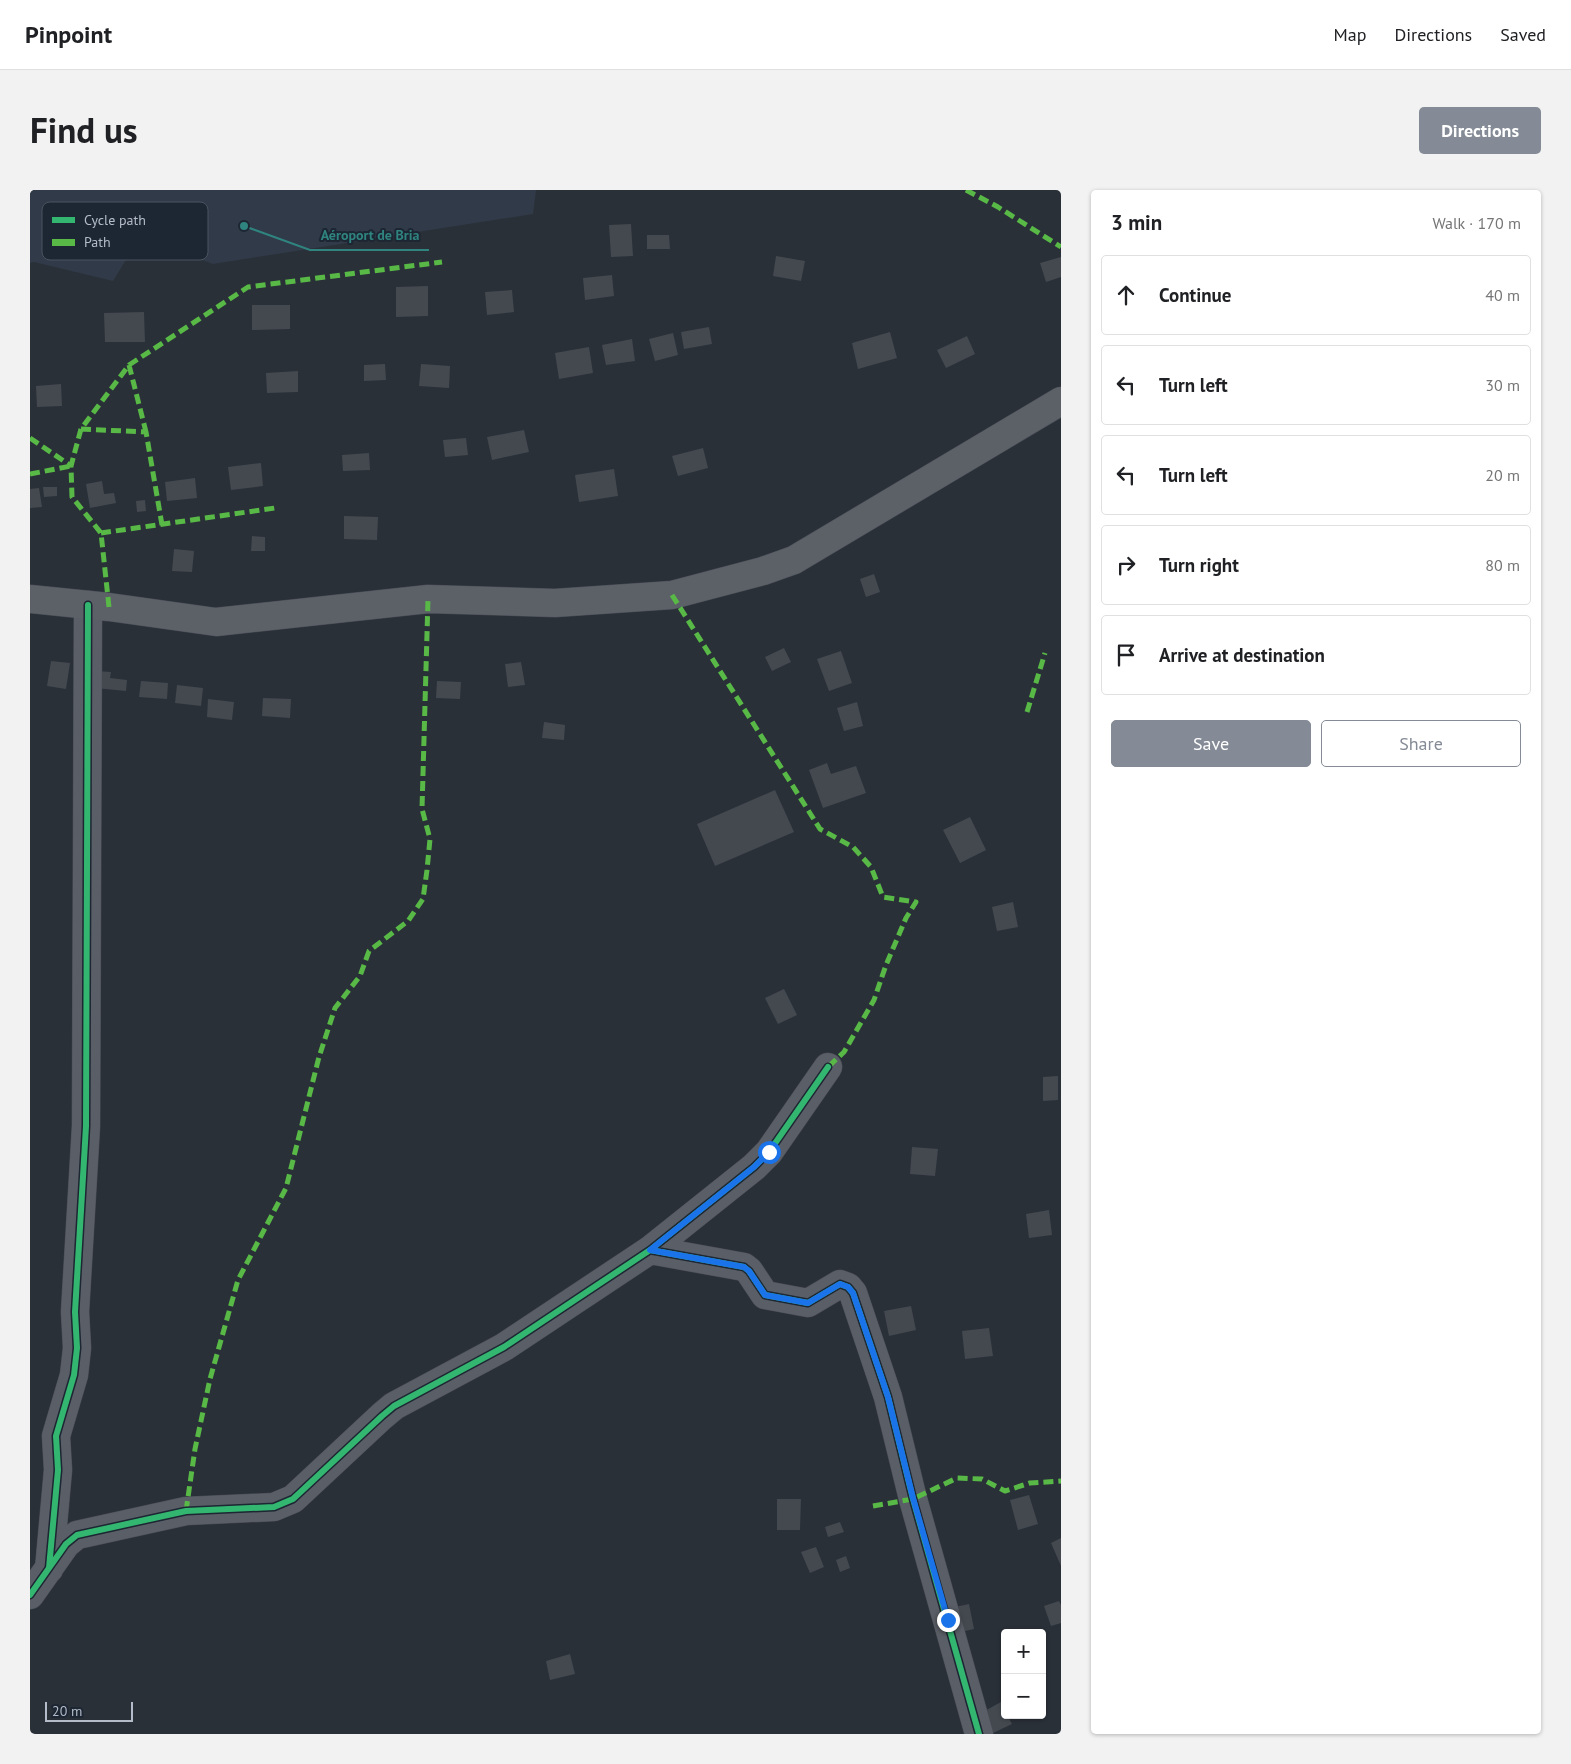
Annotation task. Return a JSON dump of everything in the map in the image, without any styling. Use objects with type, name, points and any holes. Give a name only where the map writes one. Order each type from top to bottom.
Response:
[{"type":"main road","points":[[30,599],[216,622],[428,599],[555,603],[672,594],[763,571],[794,560],[1061,401]]},
{"type":"street","points":[[49,1570],[58,1470],[56,1436],[74,1375],[77,1348],[75,1312],[86,1126],[88,605]]},
{"type":"street","points":[[30,1595],[66,1544],[76,1534],[186,1511],[274,1507],[293,1499],[394,1406],[504,1347],[650,1250],[762,1160],[828,1067]]},
{"type":"street","points":[[650,1250],[744,1267],[749,1271],[765,1295],[808,1303],[840,1284],[848,1287],[853,1293],[888,1397],[913,1498],[979,1734]]},
{"type":"shaded area","points":[[30,190],[536,190],[533,214],[213,264],[202,260],[208,260],[208,202],[42,202],[42,260],[126,260],[113,281],[34,262],[30,263]]},
{"type":"building","points":[[631,224],[633,256],[611,257],[609,225]]},
{"type":"building","points":[[647,235],[669,235],[670,249],[647,249]]},
{"type":"building","points":[[776,256],[805,261],[801,281],[773,276]]},
{"type":"building","points":[[1061,257],[1061,277],[1046,282],[1040,263]]},
{"type":"building","points":[[612,275],[614,296],[585,300],[583,278]]},
{"type":"building","points":[[428,286],[428,316],[396,317],[396,287]]},
{"type":"building","points":[[512,290],[514,312],[487,315],[485,292]]},
{"type":"building","points":[[252,305],[290,305],[290,329],[252,330]]},
{"type":"building","points":[[144,312],[145,342],[105,342],[104,313]]},
{"type":"building","points":[[709,327],[712,344],[684,349],[681,332]]},
{"type":"building","points":[[890,332],[897,358],[858,369],[852,343]]},
{"type":"building","points":[[673,333],[678,355],[655,361],[649,339]]},
{"type":"building","points":[[967,336],[975,354],[946,368],[937,350]]},
{"type":"building","points":[[632,339],[635,361],[606,365],[602,345]]},
{"type":"building","points":[[589,347],[593,373],[559,379],[555,353]]},
{"type":"building","points":[[385,364],[386,380],[364,381],[364,365]]},
{"type":"building","points":[[421,364],[450,366],[449,388],[419,386]]},
{"type":"building","points":[[298,371],[298,392],[267,393],[266,373]]},
{"type":"building","points":[[61,384],[62,406],[37,407],[36,386]]},
{"type":"building","points":[[524,430],[529,452],[492,460],[487,437]]},
{"type":"building","points":[[466,438],[468,455],[445,457],[443,440]]},
{"type":"building","points":[[703,448],[708,468],[678,476],[672,456]]},
{"type":"building","points":[[369,453],[370,470],[343,471],[342,455]]},
{"type":"building","points":[[261,463],[263,486],[231,490],[228,467]]},
{"type":"building","points":[[614,469],[618,496],[579,502],[575,475]]},
{"type":"building","points":[[195,478],[197,498],[167,501],[165,482]]},
{"type":"building","points":[[102,481],[104,494],[114,493],[116,503],[90,508],[86,484]]},
{"type":"building","points":[[43,487],[57,487],[57,496],[44,497]]},
{"type":"building","points":[[39,488],[42,507],[30,508],[30,489]]},
{"type":"building","points":[[145,500],[146,511],[137,512],[136,501]]},
{"type":"building","points":[[344,516],[378,517],[377,540],[344,539]]},
{"type":"building","points":[[252,536],[265,537],[265,551],[251,551]]},
{"type":"building","points":[[174,549],[194,551],[192,572],[172,571]]},
{"type":"building","points":[[874,574],[880,592],[866,597],[860,579]]},
{"type":"building","points":[[784,648],[791,662],[772,671],[765,657]]},
{"type":"building","points":[[841,651],[852,683],[829,691],[817,659]]},
{"type":"building","points":[[51,661],[70,663],[66,689],[47,686]]},
{"type":"building","points":[[521,662],[525,685],[508,687],[505,664]]},
{"type":"building","points":[[97,671],[111,672],[110,678],[127,680],[126,691],[95,688]]},
{"type":"building","points":[[141,681],[168,683],[167,699],[139,697]]},
{"type":"building","points":[[437,681],[461,682],[460,699],[436,698]]},
{"type":"building","points":[[177,685],[203,688],[201,706],[175,703]]},
{"type":"building","points":[[263,698],[291,699],[290,718],[262,716]]},
{"type":"building","points":[[208,699],[234,702],[232,720],[207,717]]},
{"type":"building","points":[[857,702],[863,726],[844,731],[837,708]]},
{"type":"building","points":[[544,722],[565,725],[564,740],[542,738]]},
{"type":"building","points":[[827,763],[831,774],[856,766],[866,793],[823,808],[809,770]]},
{"type":"building","points":[[775,790],[794,832],[715,866],[697,824]]},
{"type":"building","points":[[970,817],[986,850],[960,863],[943,830]]},
{"type":"building","points":[[1013,902],[1018,927],[997,931],[992,907]]},
{"type":"building","points":[[784,989],[797,1015],[778,1024],[765,998]]},
{"type":"building","points":[[1058,1076],[1058,1100],[1043,1101],[1043,1077]]},
{"type":"building","points":[[912,1147],[938,1149],[935,1176],[910,1174]]},
{"type":"building","points":[[1049,1210],[1052,1235],[1029,1238],[1026,1214]]},
{"type":"building","points":[[911,1306],[916,1330],[889,1336],[884,1311]]},
{"type":"building","points":[[989,1328],[993,1356],[965,1359],[962,1331]]},
{"type":"building","points":[[1029,1495],[1038,1524],[1018,1530],[1010,1500]]},
{"type":"building","points":[[777,1499],[801,1499],[800,1530],[777,1530]]},
{"type":"building","points":[[840,1522],[844,1532],[828,1537],[825,1527]]},
{"type":"building","points":[[1061,1538],[1061,1566],[1051,1543]]},
{"type":"building","points":[[816,1547],[824,1567],[810,1573],[801,1552]]},
{"type":"building","points":[[846,1556],[850,1568],[840,1572],[836,1560]]},
{"type":"building","points":[[1059,1601],[1061,1605],[1061,1623],[1051,1626],[1044,1606]]},
{"type":"building","points":[[969,1604],[974,1629],[956,1633],[950,1608]]},
{"type":"building","points":[[570,1654],[575,1674],[550,1680],[546,1661]]},
{"type":"building","points":[[1001,1702],[1001,1719],[1009,1719],[1012,1724],[991,1734],[979,1714]]},
{"type":"marked path","points":[[966,190],[998,207],[1061,247]]},
{"type":"marked path","points":[[109,607],[101,533],[72,497],[71,466],[81,429],[129,365],[248,287],[442,262]]},
{"type":"marked path","points":[[129,365],[146,432]]},
{"type":"marked path","points":[[81,429],[146,432],[162,525]]},
{"type":"marked path","points":[[30,438],[71,466]]},
{"type":"marked path","points":[[30,474],[71,466]]},
{"type":"marked path","points":[[101,533],[275,508]]},
{"type":"marked path","points":[[672,595],[820,829],[853,847],[871,867],[883,897],[916,902],[906,918],[886,965],[874,1000],[844,1052],[828,1067]]},
{"type":"marked path","points":[[186,1511],[195,1449],[210,1379],[238,1280],[286,1188],[319,1057],[335,1008],[360,976],[369,951],[408,921],[423,899],[430,839],[422,809],[428,599]]},
{"type":"marked path","points":[[1027,712],[1045,653]]},
{"type":"marked path","points":[[873,1506],[913,1499],[957,1478],[982,1479],[1005,1491],[1030,1483],[1061,1481]]},
{"type":"cycle path","points":[[49,1568],[58,1470],[56,1436],[74,1375],[77,1348],[75,1312],[86,1126],[88,605]]},
{"type":"cycle path","points":[[30,1595],[66,1544],[77,1535],[186,1511],[274,1507],[293,1499],[394,1406],[504,1347],[650,1250],[754,1167],[769,1152],[828,1067]]},
{"type":"cycle path","points":[[650,1250],[744,1267],[749,1271],[765,1295],[808,1303],[840,1284],[848,1287],[853,1293],[888,1397],[913,1499],[979,1734]]},
{"type":"place","name":"Aéroport de Bria","points":[[244,226]]},
{"type":"route","points":[[769,1152],[754,1167],[650,1250],[736,1264],[744,1267],[749,1271],[765,1295],[808,1303],[840,1284],[848,1287],[853,1293],[888,1397],[913,1498],[948,1620]]}]
